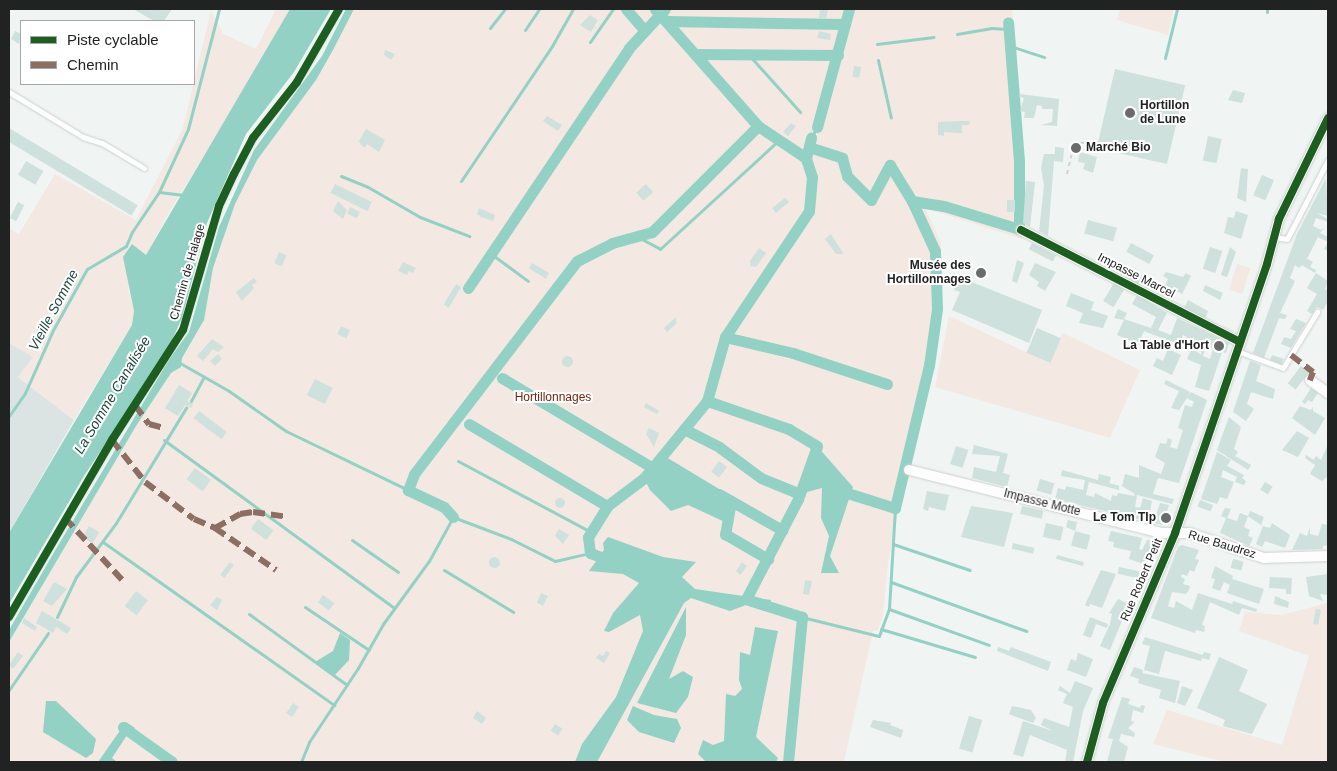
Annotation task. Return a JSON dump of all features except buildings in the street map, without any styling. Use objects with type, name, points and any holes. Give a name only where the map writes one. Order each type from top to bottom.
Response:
[{"type":"street","name":"Rue Robert Petit","points":[[1087,762],[1103,703],[1175,533],[1274,237],[1328,118]]},
{"type":"street","name":"Impasse Marcel","points":[[1022,230],[1239,346]]},
{"type":"street","points":[[1310,380],[1328,393]]},
{"type":"street","name":"Impasse Motte","points":[[909,470],[1162,533],[1175,533]]},
{"type":"street","name":"Rue Baudrez","points":[[1175,533],[1189,533],[1264,558],[1328,556]]},
{"type":"lane","name":"Chemin de Halage","points":[[9,618],[89,479],[183,330],[219,206],[234,174],[254,138],[297,82],[339,9]]},
{"type":"lane","points":[[9,92],[83,137],[102,143],[144,168]]},
{"type":"lane","points":[[1274,237],[1287,239],[1328,160]]},
{"type":"lane","points":[[1239,346],[1283,368],[1317,312]]},
{"type":"path","points":[[1067,174],[1073,149],[1080,143],[1098,142]]},
{"type":"shaded area","points":[[9,343],[34,357],[18,377],[74,420],[9,533]]},
{"type":"green space","points":[[276,9],[290,9],[270,48],[170,211],[128,288],[134,311],[132,325],[74,420],[18,377],[33,357],[9,343],[9,228],[19,234],[55,174],[136,220],[183,128],[193,85],[195,85],[195,77],[211,10],[223,34],[256,49]]},
{"type":"green space","name":"Hortillonnages","points":[[349,9],[1012,9],[1026,189],[1022,239],[925,208],[941,243],[940,305],[888,563],[883,615],[878,630],[873,631],[844,762],[9,762],[9,638],[78,517],[196,327],[214,246],[258,147],[312,75]]},
{"type":"green space","points":[[1120,9],[1174,9],[1168,35],[1117,20]]},
{"type":"green space","points":[[1237,264],[1250,268],[1242,294],[1229,290]]},
{"type":"green space","points":[[949,316],[1049,363],[1063,333],[1140,370],[1110,438],[935,387]]},
{"type":"green space","points":[[1328,603],[1328,762],[1226,762],[1153,744],[1167,710],[1282,745],[1309,656],[1239,631],[1245,612],[1282,615]]},
{"type":"water","name":"La Somme Canalisée","points":[[290,9],[331,9],[294,72],[246,134],[207,223],[182,318],[167,351],[84,476],[9,604],[9,533],[132,325],[134,311],[123,257],[132,244],[146,255]]},
{"type":"water","points":[[346,9],[354,9],[316,80],[257,160],[235,204],[213,268],[204,320],[182,358],[181,367],[171,373],[136,426],[9,642],[9,630],[53,554],[170,358],[189,332],[219,227],[254,150],[322,56]]},
{"type":"water","points":[[817,446],[853,487],[830,556],[839,573],[821,573],[829,536],[821,518],[822,488],[800,494]]},
{"type":"water","points":[[666,457],[734,498],[725,522],[688,505],[671,511],[650,490],[644,478]]},
{"type":"water","points":[[608,537],[663,557],[696,562],[682,577],[695,589],[771,600],[768,612],[746,605],[730,611],[691,598],[684,603],[597,762],[575,762],[582,744],[616,697],[643,631],[640,615],[609,632],[604,631],[613,613],[639,583],[623,574],[589,571],[604,550],[603,543]]},
{"type":"water","points":[[686,607],[686,635],[669,679],[683,671],[693,677],[688,697],[676,713],[637,703]]},
{"type":"water","points":[[755,627],[778,631],[756,737],[778,758],[776,762],[706,762],[698,754],[703,740],[713,745],[724,741],[726,694],[735,696],[742,689],[739,680],[740,652],[750,655]]},
{"type":"water","points":[[340,633],[350,640],[349,660],[334,676],[315,662],[333,651]]},
{"type":"water","points":[[46,701],[56,701],[96,739],[93,753],[86,758],[43,732]]},
{"type":"water","points":[[633,706],[654,715],[677,719],[681,728],[674,743],[639,732],[627,720]]},
{"type":"water","points":[[126,722],[135,728],[129,732],[112,758],[117,762],[98,762]]},
{"type":"waterway","name":"Vieille Somme","points":[[9,416],[25,393],[53,330],[87,269],[126,246],[132,232],[159,192],[188,129],[219,9]]},
{"type":"waterway","points":[[490,28],[505,9]]},
{"type":"waterway","points":[[525,30],[539,9]]},
{"type":"waterway","points":[[461,181],[552,46],[573,9]]},
{"type":"waterway","points":[[590,42],[613,9]]},
{"type":"waterway","points":[[626,9],[644,30]]},
{"type":"waterway","points":[[655,9],[758,126],[806,158],[811,138]]},
{"type":"waterway","points":[[468,288],[629,48],[665,9]]},
{"type":"waterway","points":[[817,127],[849,9]]},
{"type":"waterway","points":[[1165,58],[1177,9]]},
{"type":"waterway","points":[[666,21],[845,24]]},
{"type":"waterway","points":[[912,201],[944,206],[1019,229],[1019,161],[1008,22]]},
{"type":"waterway","points":[[957,34],[991,28],[1008,29]]},
{"type":"waterway","points":[[877,44],[934,37]]},
{"type":"waterway","points":[[1010,46],[1044,57]]},
{"type":"waterway","points":[[695,54],[838,55]]},
{"type":"waterway","points":[[748,54],[800,112]]},
{"type":"waterway","points":[[878,60],[891,118]]},
{"type":"waterway","points":[[453,517],[444,507],[408,490],[414,474],[577,261],[612,243],[652,232],[758,126]]},
{"type":"waterway","points":[[811,138],[817,127]]},
{"type":"waterway","points":[[636,236],[660,249],[779,140]]},
{"type":"waterway","points":[[809,147],[842,158],[847,176],[871,200],[890,165],[912,201],[935,251],[937,309],[929,365],[895,508],[838,490]]},
{"type":"waterway","points":[[788,762],[802,617],[746,599],[798,499],[817,446],[789,429],[707,401],[725,337],[809,211],[812,177],[806,158]]},
{"type":"waterway","points":[[341,176],[368,187],[420,217],[469,236]]},
{"type":"waterway","points":[[159,192],[184,195]]},
{"type":"waterway","points":[[490,253],[528,281]]},
{"type":"waterway","points":[[725,337],[793,353],[887,384]]},
{"type":"waterway","points":[[180,363],[229,391],[286,431],[408,490]]},
{"type":"waterway","points":[[191,401],[204,377]]},
{"type":"waterway","points":[[502,378],[653,468]]},
{"type":"waterway","points":[[612,561],[590,553],[588,537],[607,506],[644,478],[707,401]]},
{"type":"waterway","points":[[57,617],[76,577],[116,523],[186,408]]},
{"type":"waterway","points":[[469,424],[607,506]]},
{"type":"waterway","points":[[684,429],[719,447],[761,478],[800,494]]},
{"type":"waterway","points":[[164,440],[394,608]]},
{"type":"waterway","points":[[458,461],[591,532]]},
{"type":"waterway","points":[[719,494],[782,530]]},
{"type":"waterway","points":[[731,501],[725,534],[768,559]]},
{"type":"waterway","points":[[802,617],[879,636],[889,609],[895,508]]},
{"type":"waterway","points":[[301,762],[309,742],[358,668],[383,624],[429,561],[453,517],[511,539],[555,561],[590,553]]},
{"type":"waterway","points":[[352,540],[398,572]]},
{"type":"waterway","points":[[103,542],[334,705]]},
{"type":"waterway","points":[[893,544],[970,570]]},
{"type":"waterway","points":[[444,570],[513,612]]},
{"type":"waterway","points":[[891,582],[1026,631]]},
{"type":"waterway","points":[[305,607],[369,650]]},
{"type":"waterway","points":[[889,609],[989,645]]},
{"type":"waterway","points":[[249,614],[347,685]]},
{"type":"waterway","points":[[881,629],[975,657]]},
{"type":"waterway","points":[[9,690],[48,633]]},
{"type":"waterway","points":[[123,727],[172,762]]},
{"type":"marked path","points":[[1291,355],[1313,372],[1310,380]]},
{"type":"marked path","points":[[135,405],[149,424],[164,428]]},
{"type":"marked path","points":[[112,440],[145,482],[194,519],[215,528],[276,570]]},
{"type":"marked path","points":[[215,528],[240,514],[253,512],[288,517]]},
{"type":"marked path","points":[[65,518],[126,584]]},
{"type":"cycle path","points":[[9,617],[112,440],[183,330],[219,206],[234,174],[253,138],[297,82],[339,9]]},
{"type":"cycle path","points":[[1087,762],[1103,703],[1175,533],[1267,264],[1279,219],[1328,118]]},
{"type":"cycle path","points":[[1021,230],[1240,342]]},
{"type":"place","name":"Hortillon de Lune","points":[[1130,113]]},
{"type":"place","name":"Marché Bio","points":[[1076,148]]},
{"type":"place","name":"Musée des Hortillonnages","points":[[981,273]]},
{"type":"place","name":"La Table d'Hort","points":[[1219,346]]},
{"type":"place","name":"Le Tom TIp","points":[[1166,518]]}]
